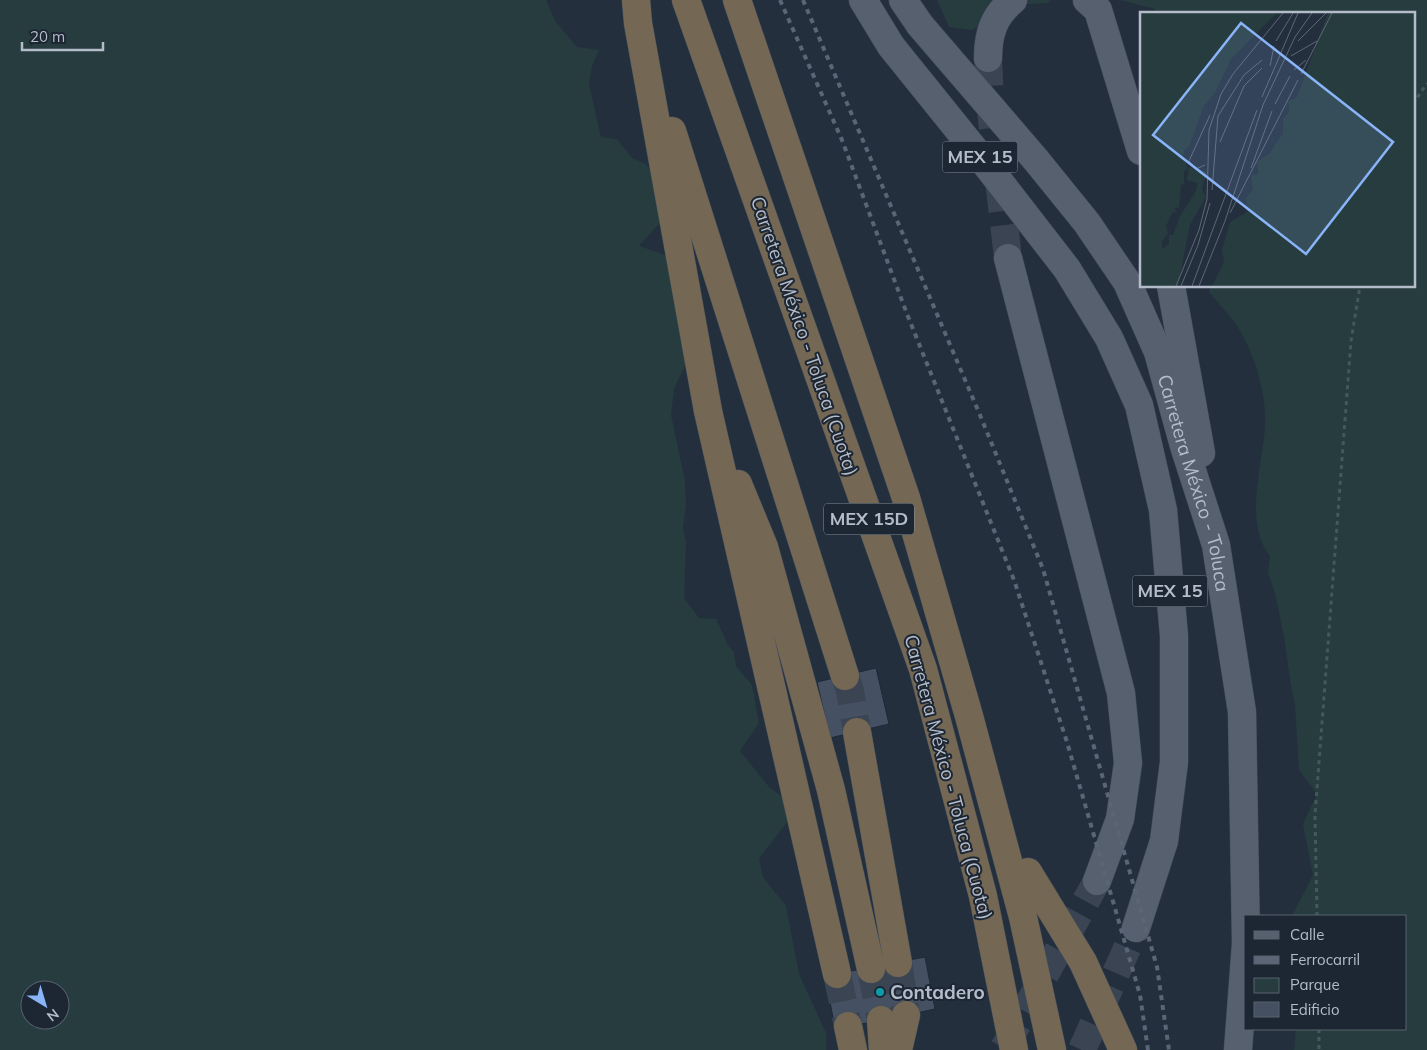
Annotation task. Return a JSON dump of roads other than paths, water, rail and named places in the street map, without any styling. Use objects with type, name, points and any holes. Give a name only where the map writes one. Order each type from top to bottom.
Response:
[{"type":"highway","name":"Carretera México - Toluca (Cuota)","points":[[686,0],[923,669],[983,896],[1014,1050]]},
{"type":"highway","name":"Carretera México - Toluca (Cuota)","points":[[737,0],[906,498],[969,716],[1023,917],[1052,1050]]},
{"type":"highway","points":[[637,11],[708,411],[836,974]]},
{"type":"highway","points":[[637,11],[845,676]]},
{"type":"highway","points":[[708,411],[764,547],[831,790],[871,969]]},
{"type":"highway","points":[[969,716],[1028,872],[1067,1050]]},
{"type":"highway","points":[[857,732],[898,963]]},
{"type":"highway","points":[[1028,872],[1083,962],[1122,1050]]},
{"type":"highway","points":[[883,1050],[894,1017],[898,1050]]},
{"type":"main road","name":"Carretera México - Toluca","points":[[864,0],[891,46],[1067,269],[1109,338],[1139,406],[1163,510],[1174,636],[1174,762],[1164,841],[1136,928]]},
{"type":"main road","name":"Carretera México - Toluca","points":[[903,0],[920,24],[1087,222],[1127,282],[1158,352],[1184,446],[1216,545],[1242,712],[1246,915]]},
{"type":"main road","points":[[988,58],[988,42],[992,26],[1000,12],[1013,0]]},
{"type":"main road","points":[[1087,0],[1098,10],[1140,149]]},
{"type":"main road","points":[[1008,258],[1121,693],[1128,763],[1120,819],[1097,881]]},
{"type":"main road","points":[[1171,288],[1197,424],[1216,545]]},
{"type":"main road","name":"Carretera México - Toluca","points":[[1238,1050],[1244,970]]},
{"type":"tunnel","points":[[988,58],[990,103],[1008,258]]},
{"type":"tunnel","points":[[845,676],[850,691],[857,732]]},
{"type":"tunnel","points":[[1004,1048],[1097,881]]},
{"type":"tunnel","points":[[1082,1050],[1136,928]]},
{"type":"tunnel","points":[[898,963],[906,1015]]},
{"type":"tunnel","points":[[871,969],[881,1020]]},
{"type":"tunnel","points":[[837,974],[848,1026]]},
{"type":"railway","points":[[780,0],[842,140],[907,314],[1014,580],[1067,742],[1140,995],[1148,1050]]},
{"type":"railway","points":[[803,0],[980,415],[1043,569],[1157,967],[1169,1050]]},
{"type":"place","name":"Contadero","points":[[880,992]]}]
